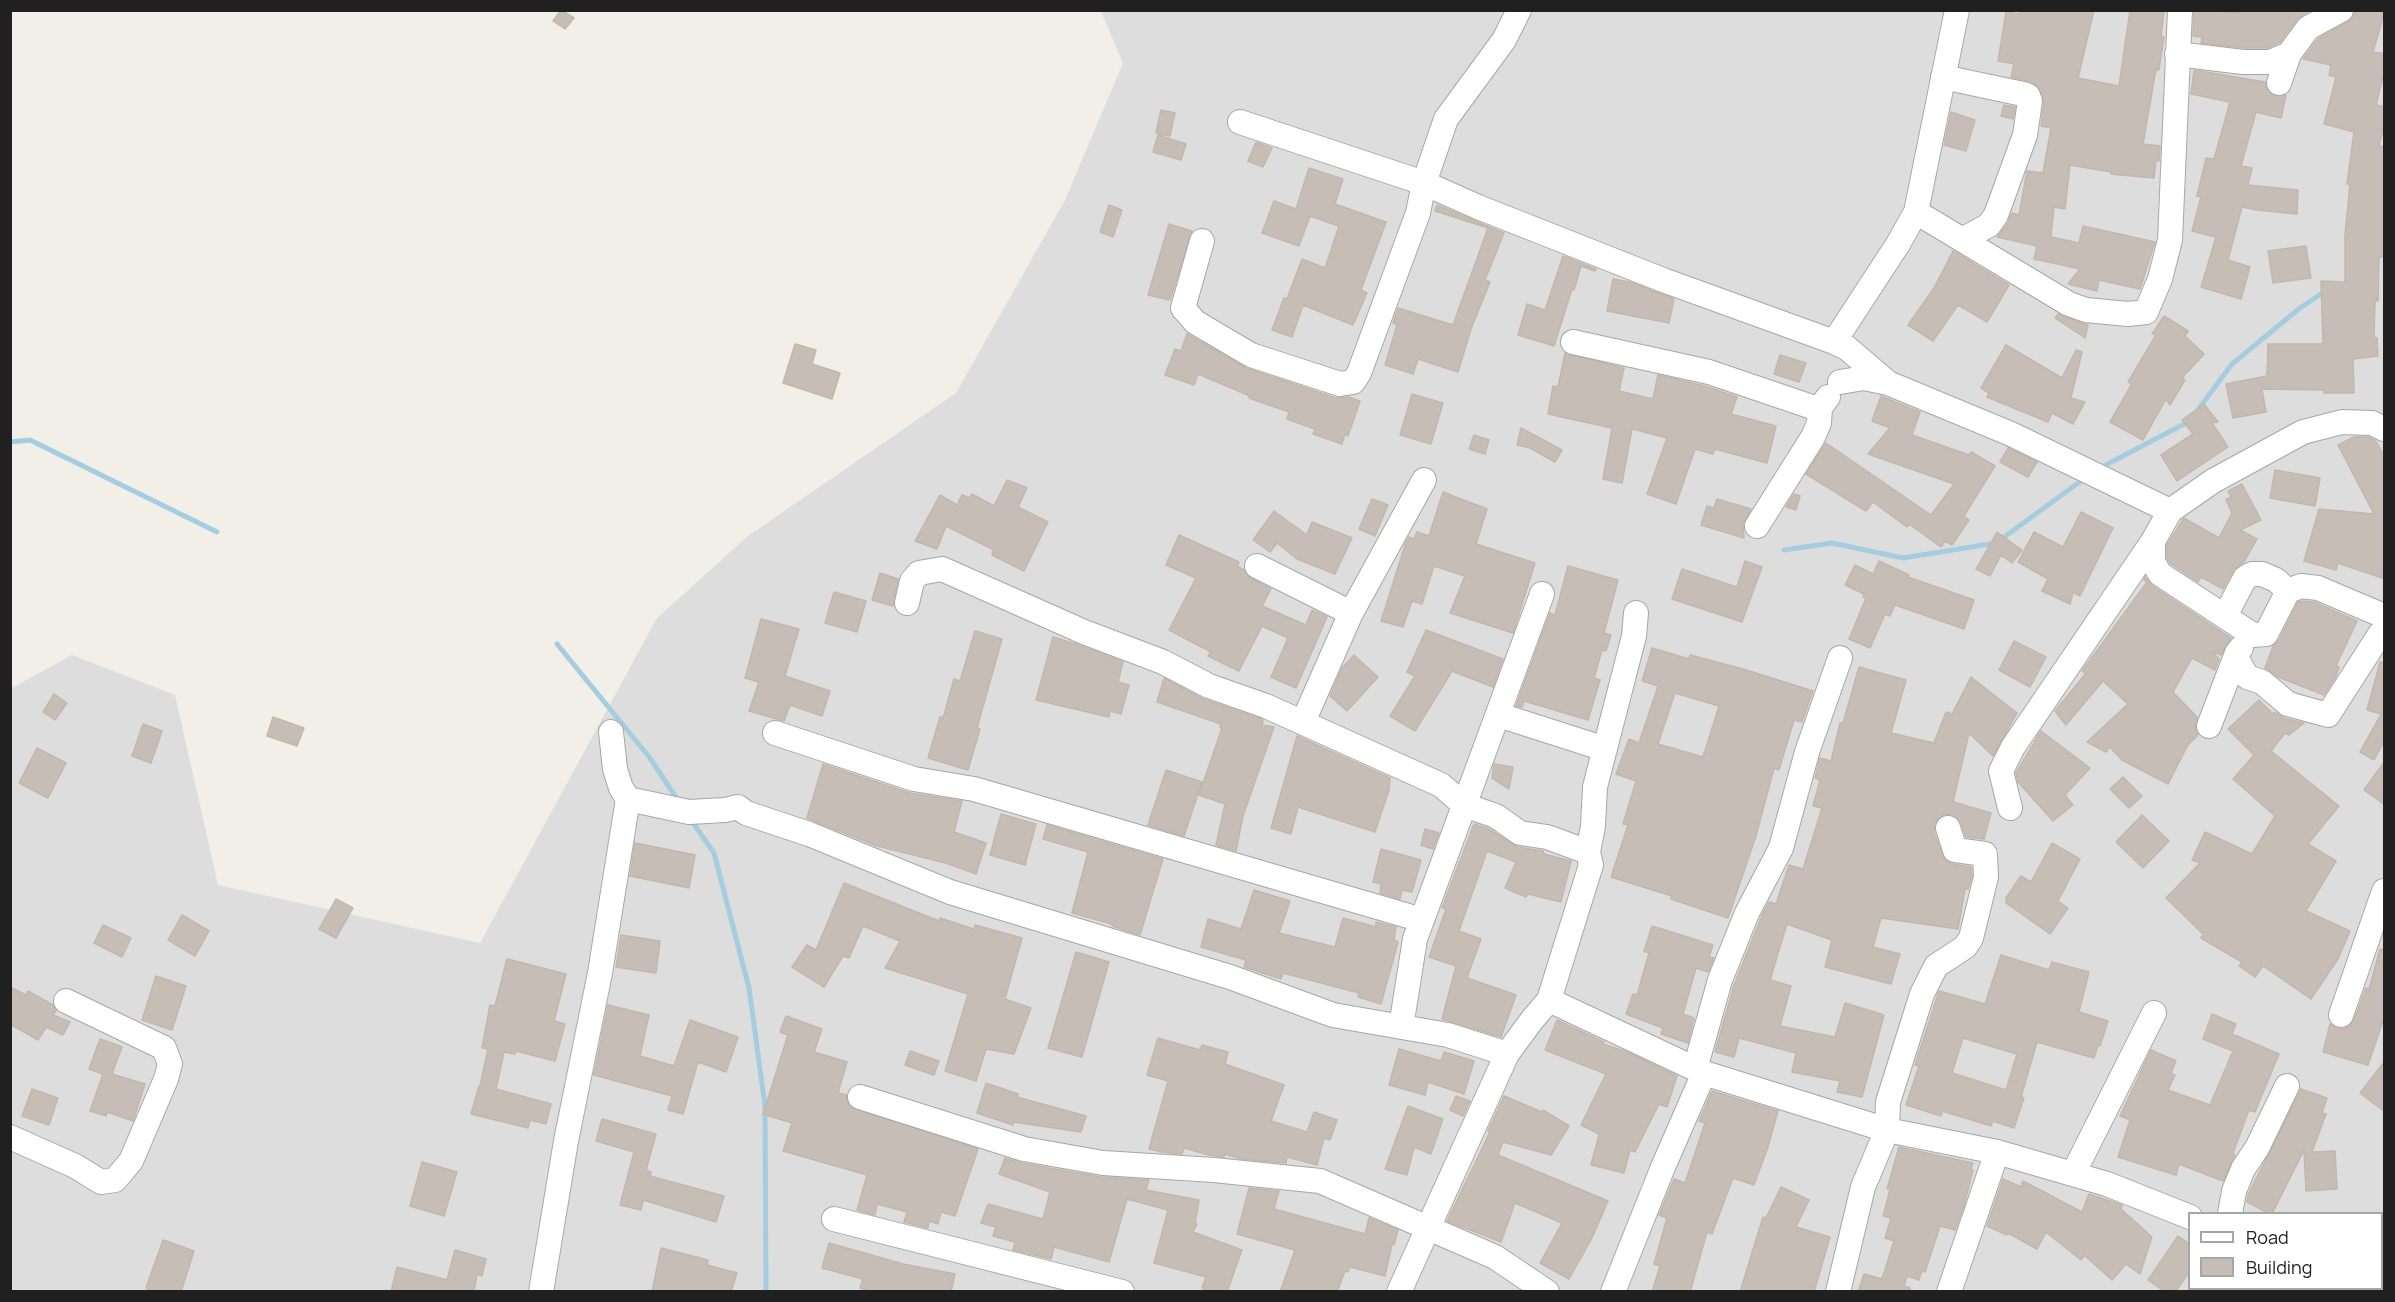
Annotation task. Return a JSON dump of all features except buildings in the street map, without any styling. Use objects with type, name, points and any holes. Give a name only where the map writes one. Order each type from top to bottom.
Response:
[{"type":"street","points":[[1202,241],[1183,308],[1195,322],[1251,355],[1340,384],[1353,382],[1359,373],[1419,213],[1424,183],[1446,119],[1504,40],[1520,10]]},
{"type":"street","points":[[1757,526],[1813,437],[1819,423],[1820,408],[1840,382],[1841,345],[1916,212],[1957,10]]},
{"type":"street","points":[[1916,212],[2069,304],[2086,310],[2128,314],[2146,312],[2160,279],[2170,240],[2180,10]]},
{"type":"street","points":[[2279,83],[2289,54],[2308,28],[2341,10]]},
{"type":"street","points":[[2177,54],[2243,62],[2270,62],[2289,54]]},
{"type":"street","points":[[1943,77],[2023,93],[2030,101],[2025,135],[1996,215],[1989,225],[1962,240]]},
{"type":"street","points":[[1240,122],[1424,183],[1478,207],[1652,276],[1841,345],[1888,383]]},
{"type":"street","points":[[1573,342],[1709,372],[1820,408]]},
{"type":"street","points":[[1840,382],[1864,378],[1888,383],[2010,434],[2169,511]]},
{"type":"street","points":[[2010,808],[2001,771],[2013,747],[2153,541],[2169,511],[2213,481],[2303,432],[2342,422],[2372,423],[2385,429]]},
{"type":"street","points":[[1303,722],[1351,613],[1424,480]]},
{"type":"street","points":[[2153,541],[2153,562],[2160,574],[2253,635],[2266,634],[2288,591],[2301,586],[2318,588],[2385,616]]},
{"type":"street","points":[[1257,566],[1351,613]]},
{"type":"street","points":[[907,603],[912,581],[919,573],[942,569],[1084,632],[1163,662],[1209,686],[1303,722],[1441,785],[1464,805],[1496,816],[1520,832],[1547,837],[1588,852]]},
{"type":"street","points":[[2225,616],[2245,578],[2252,574],[2262,574],[2276,580],[2288,591]]},
{"type":"street","points":[[1401,1027],[1415,939],[1542,594]]},
{"type":"street","points":[[1399,1292],[1507,1054],[1549,1000],[1592,865],[1588,852],[1593,826],[1595,787],[1634,636],[1636,613]]},
{"type":"street","points":[[2237,653],[2238,661],[2247,677],[2262,682],[2288,704],[2328,715],[2380,634],[2385,631]]},
{"type":"street","points":[[2209,726],[2237,653],[2253,635]]},
{"type":"street","points":[[1613,1292],[1700,1071],[1720,980],[1747,913],[1781,848],[1807,752],[1840,658]]},
{"type":"street","points":[[1499,715],[1605,749]]},
{"type":"street","points":[[541,1292],[566,1141],[600,973],[628,799],[621,788],[615,770],[611,732]]},
{"type":"street","points":[[775,733],[914,779],[974,789],[1422,920]]},
{"type":"street","points":[[628,799],[688,812],[739,807],[746,813],[809,834],[950,891],[1230,977],[1333,1015],[1448,1035],[1507,1054]]},
{"type":"street","points":[[1838,1292],[1863,1186],[1887,1130],[1887,1102],[1922,993],[1936,966],[1965,947],[1971,938],[1986,877],[1984,855],[1955,850],[1948,828]]},
{"type":"street","points":[[2341,1015],[2385,891]]},
{"type":"street","points":[[1549,1000],[1700,1071],[1887,1130],[1997,1152],[2107,1184],[2188,1216]]},
{"type":"street","points":[[10,1137],[65,1162],[101,1182],[114,1180],[131,1161],[166,1079],[170,1064],[164,1048],[66,1001]]},
{"type":"street","points":[[2073,1174],[2154,1013]]},
{"type":"street","points":[[2230,1212],[2234,1191],[2243,1169],[2258,1148],[2288,1086]]},
{"type":"street","points":[[860,1097],[1036,1151],[1103,1163],[1214,1170],[1320,1181],[1495,1257],[1547,1292]]},
{"type":"street","points":[[1949,1292],[1997,1152]]},
{"type":"street","points":[[834,1219],[1122,1292]]},
{"type":"shaded area","points":[[1101,11],[2384,11],[2384,1291],[11,1291],[10,689],[72,655],[175,695],[218,885],[480,943],[657,618],[748,536],[956,393],[1065,200],[1123,63]]},
{"type":"waterway","points":[[2197,411],[2232,364],[2300,308],[2327,290]]},
{"type":"waterway","points":[[2100,468],[2190,421]]},
{"type":"waterway","points":[[10,442],[30,440],[217,532]]},
{"type":"waterway","points":[[1784,550],[1832,543],[1903,558],[1996,543],[2085,478]]},
{"type":"waterway","points":[[557,644],[650,758],[679,802]]},
{"type":"waterway","points":[[691,820],[714,853],[749,988],[765,1106],[766,1292]]}]
